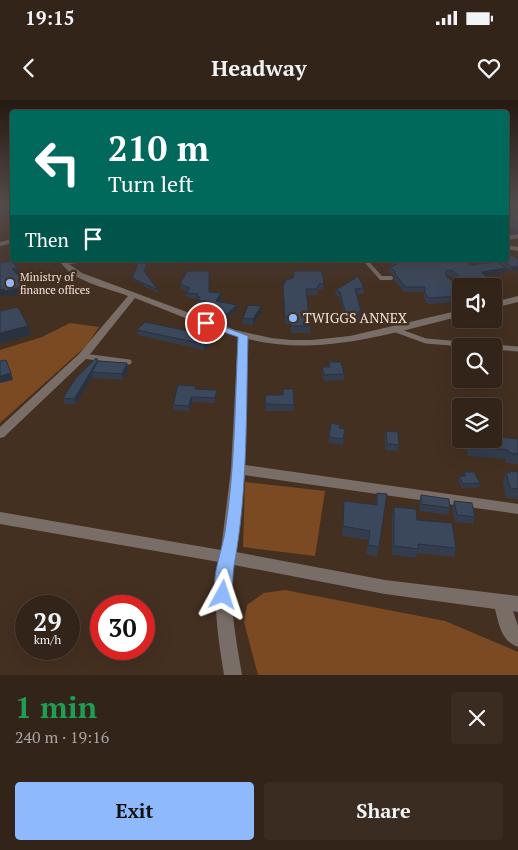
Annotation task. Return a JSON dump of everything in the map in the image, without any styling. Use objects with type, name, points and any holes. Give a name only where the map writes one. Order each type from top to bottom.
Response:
[{"type":"street","points":[[64,262],[68,268],[80,275],[243,336],[280,342],[310,343],[349,339],[452,315]]},
{"type":"street","points":[[0,434],[83,356],[133,295]]},
{"type":"street","points":[[502,303],[518,299]]},
{"type":"street","points":[[233,675],[224,619],[223,595],[238,469],[243,336]]},
{"type":"street","points":[[238,469],[518,508]]},
{"type":"street","points":[[0,518],[227,557],[385,587],[510,603],[509,629],[518,639]]},
{"type":"lane","points":[[367,262],[381,278],[391,278]]},
{"type":"lane","points":[[393,329],[404,336],[452,342]]},
{"type":"lane","points":[[502,348],[518,350]]},
{"type":"lane","points":[[83,356],[129,362]]},
{"type":"shaded area","points":[[70,323],[99,327],[86,346],[0,423],[0,350],[42,337]]},
{"type":"shaded area","points":[[245,482],[325,491],[315,556],[243,547]]},
{"type":"shaded area","points":[[285,590],[445,621],[518,652],[518,675],[258,675],[244,622],[247,605],[264,593]]},
{"type":"building","points":[[509,254],[518,259],[518,266],[512,267],[505,262],[509,262]]},
{"type":"building","points":[[10,261],[18,267],[12,269],[28,285],[6,291],[4,289],[0,290],[0,263]]},
{"type":"building","points":[[395,262],[466,262],[470,265],[497,262],[506,268],[481,272],[488,278],[461,278],[453,271],[448,270],[446,276],[452,281],[452,297],[429,298],[425,293],[425,287],[405,287],[395,274],[395,271],[389,267],[397,264]]},
{"type":"building","points":[[138,263],[147,263],[144,271],[158,290],[132,278]]},
{"type":"building","points":[[187,271],[209,271],[209,292],[221,293],[216,301],[237,305],[227,314],[199,307],[207,301],[198,300],[200,297],[196,296],[198,294],[186,293],[190,288],[180,284]]},
{"type":"building","points":[[294,271],[322,271],[324,284],[319,284],[317,289],[306,289],[310,326],[291,326],[291,317],[285,317],[283,286],[286,280],[293,278]]},
{"type":"building","points":[[358,276],[364,288],[355,289],[361,311],[359,311],[360,315],[346,316],[340,292],[336,290]]},
{"type":"building","points":[[248,305],[261,306],[253,319],[243,318]]},
{"type":"building","points":[[18,307],[28,326],[0,333],[0,311]]},
{"type":"building","points":[[145,322],[212,336],[204,344],[137,330]]},
{"type":"building","points":[[96,358],[98,360],[74,399],[63,398],[76,378]]},
{"type":"building","points":[[6,360],[11,373],[0,376],[0,361]]},
{"type":"building","points":[[98,361],[127,363],[122,374],[92,372]]},
{"type":"building","points":[[329,362],[341,362],[344,374],[324,375],[322,367],[330,367]]},
{"type":"building","points":[[178,385],[196,386],[195,389],[217,390],[215,398],[191,397],[189,406],[173,405]]},
{"type":"building","points":[[283,389],[293,389],[294,405],[265,404],[266,395],[283,395]]},
{"type":"building","points":[[331,423],[340,425],[339,428],[345,429],[343,439],[329,437]]},
{"type":"building","points":[[386,431],[398,432],[399,445],[387,444]]},
{"type":"building","points":[[502,437],[518,439],[518,454],[509,453],[508,450],[490,448],[502,448]]},
{"type":"building","points":[[510,471],[518,472],[518,489],[510,488],[506,472],[510,473]]},
{"type":"building","points":[[464,472],[474,472],[480,483],[463,484],[459,476],[466,476]]},
{"type":"building","points":[[377,493],[387,494],[379,547],[368,545],[370,531],[343,526],[344,501],[377,505]]},
{"type":"building","points":[[421,495],[449,499],[450,508],[421,504]]},
{"type":"building","points":[[454,501],[472,503],[475,517],[457,515]]},
{"type":"building","points":[[394,507],[416,509],[417,520],[452,523],[456,548],[418,544],[419,549],[394,546]]},
{"type":"place","name":"Ministry of finance offices","points":[[10,283]]},
{"type":"place","name":"TWIGGS ANNEX","points":[[293,318]]},
{"type":"route","points":[[206,323],[243,336],[238,469],[223,595]]}]
